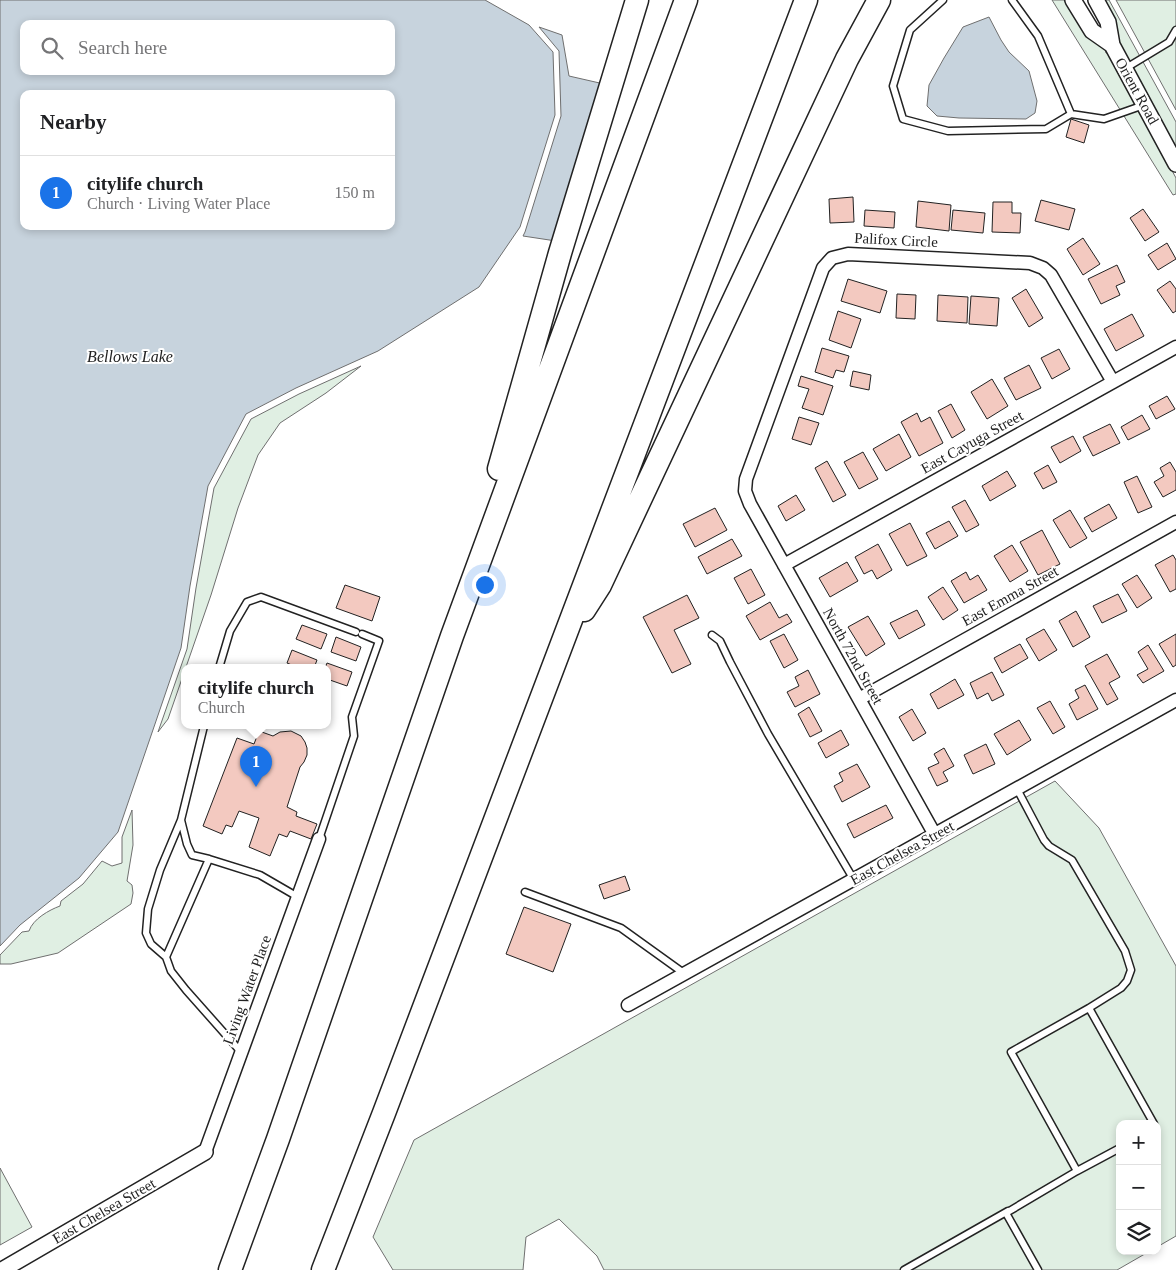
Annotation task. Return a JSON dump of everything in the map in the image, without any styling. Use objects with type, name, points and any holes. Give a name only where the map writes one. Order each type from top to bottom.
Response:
[{"type":"highway","points":[[452,636],[560,253],[637,0]]},
{"type":"highway","points":[[230,1270],[278,1139],[452,636],[686,0]]},
{"type":"highway","points":[[322,1270],[384,1113],[806,0]]},
{"type":"highway","points":[[560,646],[600,585],[847,59],[871,0]]},
{"type":"highway","points":[[847,59],[879,0]]},
{"type":"street","name":"Orient Road","points":[[1073,0],[1092,31],[1112,45]]},
{"type":"street","name":"Orient Road","points":[[1096,0],[1108,22],[1112,45],[1176,164]]},
{"type":"street","name":"Palifox Circle","points":[[745,491],[746,478],[823,268],[832,258],[848,254],[1030,263],[1043,268],[1051,274],[1113,382]]},
{"type":"street","name":"East Cayuga Street","points":[[784,565],[1176,347]]},
{"type":"street","name":"North 72nd Street","points":[[745,491],[750,504],[935,835]]},
{"type":"street","name":"East Emma Street","points":[[859,699],[1176,522]]},
{"type":"street","name":"East Chelsea Street","points":[[628,1005],[1176,700]]},
{"type":"street","name":"Living Water Place","points":[[205,1152],[319,839]]},
{"type":"street","name":"East Chelsea Street","points":[[2,1270],[205,1152]]},
{"type":"lane","points":[[943,0],[910,30],[894,86],[903,119],[948,131],[1046,129],[1071,114],[1104,119],[1144,105]]},
{"type":"lane","points":[[1012,0],[1038,36],[1071,114]]},
{"type":"lane","points":[[1124,69],[1169,42],[1176,30]]},
{"type":"lane","points":[[220,664],[230,631],[247,602],[261,597],[378,641],[352,717],[354,736],[319,839]]},
{"type":"lane","points":[[712,635],[720,641],[768,734],[854,880]]},
{"type":"lane","points":[[203,729],[182,820],[160,870],[148,910],[146,932],[151,944],[166,957],[171,971],[186,990],[241,1052]]},
{"type":"lane","points":[[1018,789],[1044,840],[1049,846],[1072,860],[1125,951],[1131,970],[1127,981],[1121,988],[1010,1052],[1077,1171]]},
{"type":"lane","points":[[182,820],[187,844],[192,855],[260,875],[298,897]]},
{"type":"lane","points":[[166,957],[209,859]]},
{"type":"lane","points":[[525,892],[621,928],[685,974]]},
{"type":"lane","points":[[1089,1008],[1152,1120]]},
{"type":"lane","points":[[904,1270],[1116,1150]]},
{"type":"lane","points":[[1008,1212],[1006,1213],[1038,1270]]},
{"type":"green space","points":[[1052,0],[1064,0],[1087,35],[1108,53],[1176,178],[1176,194],[1173,195]]},
{"type":"green space","points":[[1104,0],[1109,0],[1176,122],[1176,149],[1120,46],[1121,44],[1118,41]]},
{"type":"green space","points":[[1116,0],[1176,0],[1176,110]]},
{"type":"green space","points":[[361,366],[326,393],[280,423],[258,455],[238,508],[187,664],[182,664],[187,649],[214,488],[251,419],[299,394]]},
{"type":"green space","points":[[181,666],[181,682],[168,719],[158,732]]},
{"type":"green space","points":[[1055,781],[1099,828],[1176,966],[1176,1236],[1161,1245],[1161,1120],[1116,1120],[1116,1255],[1143,1255],[1117,1270],[604,1270],[597,1256],[559,1219],[526,1237],[523,1270],[393,1270],[373,1237],[414,1140]]},
{"type":"green space","points":[[132,810],[133,845],[127,881],[132,885],[131,904],[58,953],[11,964],[0,964],[0,955],[22,932],[29,931],[38,919],[60,906],[61,901],[83,884],[102,861],[112,866],[122,863],[122,837]]},
{"type":"green space","points":[[0,1168],[32,1227],[0,1245]]},
{"type":"water","name":"Bellows Lake","points":[[0,0],[485,0],[529,25],[553,52],[555,115],[520,227],[479,287],[378,351],[296,388],[246,414],[208,486],[181,648],[118,832],[79,878],[20,925],[0,946]]},
{"type":"water","points":[[989,17],[1009,52],[1029,71],[1037,101],[1035,113],[1026,119],[937,116],[927,106],[929,85],[963,27]]},
{"type":"water","points":[[539,27],[562,35],[569,76],[604,84],[556,241],[523,236],[561,116],[559,51]]},
{"type":"building","points":[[1071,119],[1089,125],[1084,143],[1066,137]]},
{"type":"building","points":[[853,197],[854,222],[830,223],[829,199]]},
{"type":"building","points":[[1041,200],[1075,209],[1069,230],[1035,221]]},
{"type":"building","points":[[918,201],[951,205],[949,231],[916,227]]},
{"type":"building","points":[[993,202],[1012,202],[1012,213],[1021,213],[1020,233],[992,232]]},
{"type":"building","points":[[1143,209],[1159,232],[1145,241],[1130,218]]},
{"type":"building","points":[[865,210],[895,212],[894,228],[864,226]]},
{"type":"building","points":[[953,210],[985,213],[983,233],[951,230]]},
{"type":"building","points":[[1083,238],[1100,264],[1083,275],[1067,249]]},
{"type":"building","points":[[1167,243],[1176,259],[1158,270],[1148,255]]},
{"type":"building","points":[[1117,265],[1125,282],[1116,286],[1120,295],[1101,304],[1088,279]]},
{"type":"building","points":[[848,279],[887,291],[880,313],[841,301]]},
{"type":"building","points":[[1170,281],[1176,289],[1176,311],[1173,313],[1157,290]]},
{"type":"building","points":[[1026,289],[1043,318],[1029,327],[1012,298]]},
{"type":"building","points":[[897,294],[916,295],[915,319],[896,318]]},
{"type":"building","points":[[938,295],[968,297],[967,323],[937,321]]},
{"type":"building","points":[[971,296],[999,298],[997,326],[969,324]]},
{"type":"building","points":[[838,311],[861,319],[851,348],[829,340]]},
{"type":"building","points":[[1132,314],[1144,336],[1116,351],[1104,329]]},
{"type":"building","points":[[822,348],[849,356],[844,372],[836,370],[833,378],[815,372]]},
{"type":"building","points":[[1059,349],[1070,369],[1052,379],[1041,358]]},
{"type":"building","points":[[1029,365],[1041,388],[1016,400],[1004,378]]},
{"type":"building","points":[[853,371],[871,375],[869,390],[850,386]]},
{"type":"building","points":[[801,376],[833,386],[823,415],[802,408],[809,389],[798,386]]},
{"type":"building","points":[[992,379],[1008,406],[987,419],[971,392]]},
{"type":"building","points":[[1167,396],[1175,409],[1156,419],[1149,406]]},
{"type":"building","points":[[951,404],[965,430],[952,438],[938,411]]},
{"type":"building","points":[[917,413],[921,422],[930,417],[943,443],[919,456],[901,422]]},
{"type":"building","points":[[1142,415],[1150,429],[1128,440],[1121,427]]},
{"type":"building","points":[[799,417],[819,423],[811,445],[792,439]]},
{"type":"building","points":[[1110,424],[1120,443],[1093,456],[1083,437]]},
{"type":"building","points":[[899,434],[911,457],[886,471],[873,449]]},
{"type":"building","points":[[1073,436],[1081,451],[1060,463],[1051,447]]},
{"type":"building","points":[[863,452],[878,479],[859,489],[844,462]]},
{"type":"building","points":[[827,461],[846,495],[833,502],[815,468]]},
{"type":"building","points":[[1170,462],[1176,472],[1176,490],[1163,497],[1154,482],[1164,476],[1160,468]]},
{"type":"building","points":[[1048,465],[1057,482],[1043,489],[1034,473]]},
{"type":"building","points":[[1007,471],[1016,486],[990,501],[982,486]]},
{"type":"building","points":[[1137,476],[1152,507],[1138,513],[1124,482]]},
{"type":"building","points":[[796,495],[805,510],[786,521],[778,506]]},
{"type":"building","points":[[965,500],[979,525],[966,532],[952,507]]},
{"type":"building","points":[[1109,504],[1117,518],[1092,532],[1084,518]]},
{"type":"building","points":[[715,508],[727,530],[695,547],[683,524]]},
{"type":"building","points":[[1070,510],[1087,538],[1070,548],[1053,520]]},
{"type":"building","points":[[949,521],[958,536],[935,549],[926,533]]},
{"type":"building","points":[[910,523],[927,556],[907,566],[889,534]]},
{"type":"building","points":[[1042,530],[1060,564],[1038,575],[1020,542]]},
{"type":"building","points":[[732,539],[742,556],[707,574],[698,557]]},
{"type":"building","points":[[878,544],[892,570],[877,579],[872,570],[864,574],[855,557]]},
{"type":"building","points":[[1012,545],[1028,571],[1010,582],[994,556]]},
{"type":"building","points":[[1173,555],[1176,560],[1176,589],[1170,592],[1155,565]]},
{"type":"building","points":[[847,562],[858,581],[830,597],[819,578]]},
{"type":"building","points":[[751,569],[765,595],[748,604],[734,578]]},
{"type":"building","points":[[966,572],[970,580],[978,575],[987,590],[964,603],[951,581]]},
{"type":"building","points":[[1137,575],[1152,598],[1137,608],[1122,584]]},
{"type":"building","points":[[345,585],[380,597],[372,621],[336,608]]},
{"type":"building","points":[[943,587],[958,610],[943,620],[928,597]]},
{"type":"building","points":[[1118,594],[1127,611],[1102,623],[1093,606]]},
{"type":"building","points":[[687,595],[699,618],[674,630],[691,664],[672,673],[643,617]]},
{"type":"building","points":[[770,602],[779,618],[787,614],[792,622],[760,640],[746,616]]},
{"type":"building","points":[[917,610],[925,625],[899,639],[890,623]]},
{"type":"building","points":[[1076,611],[1090,637],[1073,647],[1059,621]]},
{"type":"building","points":[[868,616],[885,644],[866,656],[848,627]]},
{"type":"building","points":[[302,625],[327,634],[321,649],[296,639]]},
{"type":"building","points":[[1044,629],[1057,650],[1039,661],[1026,639]]},
{"type":"building","points":[[784,634],[798,660],[784,668],[770,641]]},
{"type":"building","points":[[1176,634],[1176,665],[1173,667],[1159,644]]},
{"type":"building","points":[[336,637],[361,647],[356,661],[331,652]]},
{"type":"building","points":[[1020,644],[1028,658],[1002,673],[994,658]]},
{"type":"building","points":[[1148,645],[1164,671],[1143,683],[1137,675],[1148,669],[1138,652]]},
{"type":"building","points":[[292,650],[317,660],[316,664],[287,663]]},
{"type":"building","points":[[1107,654],[1120,677],[1109,683],[1118,699],[1107,705],[1085,666]]},
{"type":"building","points":[[331,664],[352,672],[347,686],[331,680]]},
{"type":"building","points":[[808,670],[820,694],[795,707],[787,692],[799,686],[795,677]]},
{"type":"building","points":[[992,672],[1004,695],[992,701],[988,693],[977,699],[970,683]]},
{"type":"building","points":[[955,679],[964,695],[938,709],[930,694]]},
{"type":"building","points":[[1085,685],[1098,709],[1077,720],[1069,704],[1079,698],[1075,690]]},
{"type":"building","points":[[1050,701],[1065,727],[1053,734],[1037,708]]},
{"type":"building","points":[[809,707],[822,731],[810,737],[798,714]]},
{"type":"building","points":[[912,709],[926,733],[913,741],[899,717]]},
{"type":"building","points":[[1019,720],[1031,740],[1007,755],[994,734]]},
{"type":"building","points":[[841,730],[849,745],[826,758],[818,743]]},
{"type":"building","points":[[259,731],[273,736],[280,732],[291,731],[301,736],[305,742],[307,755],[300,767],[287,807],[297,812],[296,816],[317,824],[311,839],[290,831],[287,837],[279,834],[270,856],[249,847],[259,818],[239,811],[232,827],[226,825],[222,834],[203,826],[237,738],[254,744]]},
{"type":"building","points":[[986,744],[995,764],[973,774],[964,755]]},
{"type":"building","points":[[944,748],[954,766],[943,772],[948,781],[937,786],[928,768],[939,763],[934,754]]},
{"type":"building","points":[[857,764],[870,787],[842,802],[834,786],[843,781],[839,773]]},
{"type":"building","points":[[886,805],[893,818],[854,838],[847,824]]},
{"type":"building","points":[[625,876],[630,890],[604,899],[599,885]]},
{"type":"building","points":[[524,907],[571,924],[553,972],[506,954]]},
{"type":"place","name":"citylife church","points":[[256,787]]}]
